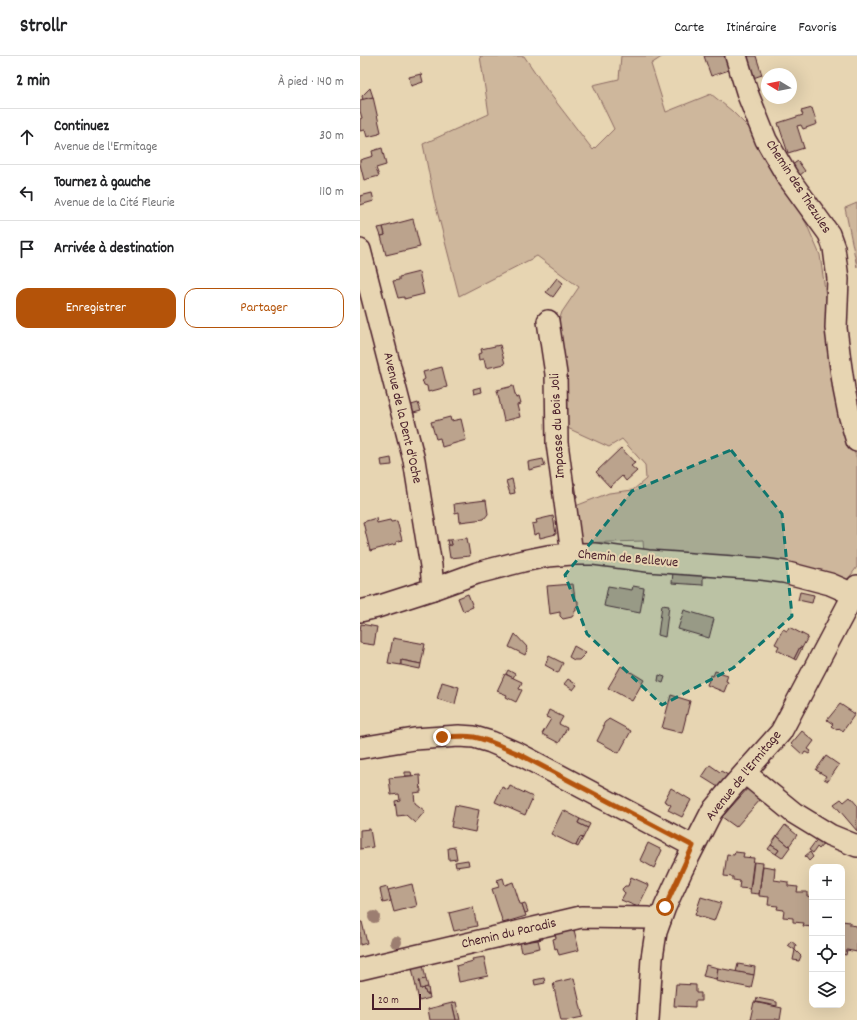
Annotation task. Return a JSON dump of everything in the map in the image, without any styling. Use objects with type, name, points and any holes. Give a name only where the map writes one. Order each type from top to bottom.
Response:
[{"type":"street","name":"Chemin des Thezules","points":[[736,56],[748,95],[766,140],[787,176],[829,234],[834,248],[838,279],[836,328],[844,389],[849,414],[857,441]]},
{"type":"street","name":"Avenue de la Dent d'Oche","points":[[360,250],[414,460],[431,566],[433,589]]},
{"type":"street","name":"Impasse du Bois Joli","points":[[548,322],[556,374],[557,442],[572,554]]},
{"type":"street","name":"Chemin de Bellevue","points":[[360,611],[433,589],[477,573],[523,560],[572,554],[594,554],[675,564],[762,568],[855,590]]},
{"type":"street","name":"Avenue de l'Ermitage","points":[[648,1020],[653,945],[660,920],[693,846],[712,811],[781,732],[855,590]]},
{"type":"street","points":[[360,748],[414,739],[459,736],[474,737],[491,742],[521,755],[693,846]]},
{"type":"street","points":[[745,773],[794,813],[830,835],[857,846]]},
{"type":"street","name":"Chemin du Paradis","points":[[360,969],[581,917],[650,918],[660,920]]},
{"type":"highlighted area","points":[[731,450],[782,514],[792,616],[733,668],[662,705],[587,634],[565,575],[632,491]]},
{"type":"shaded area","points":[[480,56],[524,56],[547,90],[593,150],[614,129],[593,85],[619,79],[621,56],[663,56],[651,64],[666,112],[711,94],[732,111],[752,131],[806,223],[820,255],[845,428],[857,459],[857,567],[848,579],[840,581],[644,554],[643,541],[579,543],[573,507],[609,493],[633,490],[646,479],[645,465],[622,439],[609,447],[563,426],[555,332],[562,312],[579,287],[537,256],[459,296],[434,199],[423,144],[489,114]]},
{"type":"shaded area","points":[[857,203],[857,267],[845,208]]},
{"type":"building","points":[[704,56],[725,56],[729,70],[711,76]]},
{"type":"building","points":[[740,56],[756,56],[761,75],[747,80]]},
{"type":"building","points":[[421,74],[423,82],[411,86],[409,77]]},
{"type":"building","points":[[370,88],[373,97],[363,100],[362,96]]},
{"type":"building","points":[[373,97],[381,132],[378,133],[379,134],[367,137],[365,130],[360,131],[360,119],[362,118],[360,111],[360,100]]},
{"type":"building","points":[[812,108],[817,124],[803,129],[801,125],[797,126],[804,148],[788,153],[778,123],[803,115],[801,111]]},
{"type":"building","points":[[382,148],[386,165],[376,168],[379,176],[364,180],[360,160],[373,156],[372,151]]},
{"type":"building","points":[[798,161],[805,171],[799,176],[792,165]]},
{"type":"building","points":[[372,193],[374,201],[360,205],[360,196]]},
{"type":"building","points":[[413,219],[420,247],[386,255],[381,236],[385,235],[383,227]]},
{"type":"building","points":[[383,227],[385,235],[381,236],[378,228]]},
{"type":"building","points":[[419,272],[424,294],[404,299],[404,297],[398,298],[393,281],[399,280],[399,277]]},
{"type":"building","points":[[557,278],[563,283],[553,297],[546,292]]},
{"type":"building","points":[[500,345],[505,364],[486,368],[484,359],[479,360],[478,354],[482,353],[481,349]]},
{"type":"building","points":[[442,367],[447,387],[428,392],[427,386],[424,385],[422,381],[425,379],[423,372]]},
{"type":"building","points":[[513,386],[516,398],[519,397],[521,404],[517,405],[520,417],[504,421],[497,390]]},
{"type":"building","points":[[481,387],[482,392],[474,394],[473,389]]},
{"type":"building","points":[[418,403],[421,411],[410,414],[408,406]]},
{"type":"building","points":[[450,417],[451,421],[461,419],[466,440],[442,447],[440,438],[436,439],[431,422]]},
{"type":"building","points":[[621,448],[635,463],[631,466],[637,471],[626,481],[622,476],[610,487],[596,472]]},
{"type":"building","points":[[391,458],[392,465],[382,466],[381,460]]},
{"type":"building","points":[[543,459],[545,466],[529,470],[528,462]]},
{"type":"building","points":[[512,479],[515,493],[510,494],[506,481]]},
{"type":"building","points":[[575,483],[577,497],[567,499],[565,484]]},
{"type":"building","points":[[486,500],[488,514],[484,519],[460,522],[459,512],[455,513],[454,504]]},
{"type":"building","points":[[553,516],[556,534],[540,538],[539,533],[534,535],[532,524],[537,523],[536,520]]},
{"type":"building","points":[[376,518],[377,523],[390,520],[391,522],[397,521],[402,540],[396,542],[396,544],[370,551],[363,522]]},
{"type":"building","points":[[467,538],[470,556],[450,558],[448,545],[451,545],[450,540]]},
{"type":"building","points":[[447,540],[450,540],[451,545],[448,545]]},
{"type":"building","points":[[673,572],[707,573],[707,577],[703,577],[703,585],[672,583]]},
{"type":"building","points":[[573,584],[575,599],[578,601],[578,605],[572,617],[563,619],[560,616],[560,612],[550,614],[547,586]]},
{"type":"building","points":[[608,586],[632,590],[633,586],[644,588],[640,613],[604,606]]},
{"type":"building","points":[[800,592],[814,595],[812,603],[798,600]]},
{"type":"building","points":[[468,594],[473,607],[463,611],[458,598]]},
{"type":"building","points":[[662,605],[669,606],[665,637],[658,635]]},
{"type":"building","points":[[684,610],[714,619],[709,638],[678,629]]},
{"type":"building","points":[[361,624],[377,627],[374,645],[360,643]]},
{"type":"building","points":[[789,627],[808,637],[802,648],[800,647],[794,659],[777,650],[779,646],[775,644],[783,629],[787,631]]},
{"type":"building","points":[[515,634],[528,648],[525,655],[509,647]]},
{"type":"building","points":[[393,638],[425,644],[421,664],[401,660],[401,665],[388,663]]},
{"type":"building","points":[[574,646],[586,653],[579,660],[574,660],[569,657]]},
{"type":"building","points":[[800,647],[802,648],[796,660],[794,659]]},
{"type":"building","points":[[549,656],[563,663],[558,673],[545,665]]},
{"type":"building","points":[[401,660],[421,664],[420,669],[401,665]]},
{"type":"building","points":[[621,666],[644,680],[632,701],[608,688]]},
{"type":"building","points":[[508,670],[515,674],[513,678],[506,674]]},
{"type":"building","points":[[715,671],[728,675],[726,681],[728,682],[724,692],[707,685],[711,675],[713,676]]},
{"type":"building","points":[[505,674],[522,682],[519,689],[522,690],[516,702],[506,697],[507,695],[497,691]]},
{"type":"building","points":[[659,675],[665,677],[663,683],[658,681]]},
{"type":"building","points":[[568,679],[577,685],[573,690],[564,684]]},
{"type":"building","points":[[442,682],[459,687],[455,704],[437,699]]},
{"type":"building","points":[[671,695],[690,701],[682,733],[662,728]]},
{"type":"building","points":[[840,704],[855,714],[843,731],[839,728],[837,730],[831,726],[833,724],[827,720]]},
{"type":"building","points":[[549,710],[563,717],[559,724],[567,728],[559,743],[542,734],[551,719],[546,717]]},
{"type":"building","points":[[609,719],[631,731],[619,753],[597,741],[604,727],[603,725]]},
{"type":"building","points":[[802,731],[814,741],[808,749],[811,751],[809,754],[805,752],[803,755],[791,744]]},
{"type":"building","points":[[826,756],[839,765],[828,781],[824,779],[826,776],[816,770]]},
{"type":"building","points":[[710,765],[720,772],[721,771],[728,775],[718,787],[702,777]]},
{"type":"building","points":[[405,772],[411,772],[412,776],[405,776]]},
{"type":"building","points":[[420,775],[421,792],[414,793],[415,803],[425,811],[415,823],[406,815],[397,816],[395,801],[400,800],[399,794],[391,795],[389,778]]},
{"type":"building","points":[[510,786],[533,797],[525,815],[495,802],[502,787],[508,790]]},
{"type":"building","points":[[671,788],[691,800],[682,817],[668,810],[671,805],[664,801]]},
{"type":"building","points":[[748,788],[761,799],[736,827],[722,817]]},
{"type":"building","points":[[850,797],[857,805],[857,831],[834,804],[841,799],[844,802]]},
{"type":"building","points":[[455,805],[479,810],[475,832],[451,827]]},
{"type":"building","points":[[563,810],[580,819],[578,823],[588,828],[583,838],[580,837],[576,846],[551,834]]},
{"type":"building","points":[[580,819],[590,824],[588,828],[578,823]]},
{"type":"building","points":[[785,825],[797,835],[789,846],[777,836]]},
{"type":"building","points":[[370,829],[373,847],[360,849],[360,830]]},
{"type":"building","points":[[777,836],[790,847],[782,858],[776,854],[779,850],[771,845]]},
{"type":"building","points":[[580,837],[583,838],[578,847],[576,846]]},
{"type":"building","points":[[818,838],[824,843],[819,849],[817,847],[813,853],[809,850]]},
{"type":"building","points":[[648,843],[662,850],[654,868],[640,860]]},
{"type":"building","points":[[771,845],[779,850],[776,854],[768,849]]},
{"type":"building","points":[[455,847],[457,859],[449,860],[448,848]]},
{"type":"building","points":[[735,852],[744,853],[743,857],[754,858],[750,889],[739,888],[740,881],[733,880],[733,877],[724,876],[727,854],[734,855]]},
{"type":"building","points":[[810,852],[813,857],[809,861],[805,856]]},
{"type":"building","points":[[468,860],[469,865],[456,867],[455,862]]},
{"type":"building","points":[[754,862],[763,863],[759,894],[750,893]]},
{"type":"building","points":[[763,866],[775,868],[774,880],[788,882],[788,886],[798,887],[797,892],[807,892],[807,896],[809,896],[809,927],[803,926],[804,923],[793,922],[793,918],[783,917],[784,910],[777,909],[778,906],[768,905],[769,897],[759,896]]},
{"type":"building","points":[[631,877],[649,885],[638,907],[621,900],[625,893],[622,889],[625,886],[628,886]]},
{"type":"building","points":[[503,878],[505,885],[513,882],[520,904],[522,904],[526,916],[503,923],[492,889],[499,887],[497,880]]},
{"type":"building","points":[[412,884],[417,906],[394,912],[388,890]]},
{"type":"building","points":[[387,887],[391,901],[383,903],[380,889]]},
{"type":"building","points":[[701,897],[721,903],[714,921],[695,915]]},
{"type":"building","points":[[525,903],[528,912],[525,913],[522,904]]},
{"type":"building","points":[[473,907],[477,926],[454,931],[449,913]]},
{"type":"building","points":[[845,921],[850,922],[850,925],[857,926],[857,952],[847,950],[846,955]]},
{"type":"building","points":[[360,922],[362,922],[367,943],[360,945]]},
{"type":"building","points":[[574,930],[579,950],[559,955],[557,948],[555,949],[553,939],[556,938],[555,934]]},
{"type":"building","points":[[542,933],[543,939],[519,943],[518,938]]},
{"type":"building","points":[[538,940],[540,948],[521,952],[519,943]]},
{"type":"building","points":[[791,941],[796,945],[795,950],[788,945]]},
{"type":"building","points":[[795,950],[801,956],[799,961],[793,960]]},
{"type":"building","points":[[484,957],[488,976],[459,982],[456,966],[473,961],[472,959]]},
{"type":"building","points":[[422,960],[426,979],[419,980],[421,989],[424,988],[426,994],[429,994],[430,998],[419,1001],[411,963]]},
{"type":"building","points":[[738,964],[755,967],[754,975],[736,972]]},
{"type":"building","points":[[706,965],[718,968],[716,979],[703,976]]},
{"type":"building","points":[[718,968],[754,975],[751,988],[716,981]]},
{"type":"building","points":[[544,978],[545,983],[535,985],[534,980]]},
{"type":"building","points":[[574,978],[583,1017],[561,1020],[553,983]]},
{"type":"building","points":[[426,979],[428,987],[421,989],[419,980]]},
{"type":"building","points":[[676,984],[696,985],[696,993],[701,993],[701,1001],[695,1001],[695,1007],[674,1006]]},
{"type":"building","points":[[428,987],[429,994],[426,994],[424,988]]},
{"type":"building","points":[[757,998],[777,1002],[777,1006],[756,1002]]},
{"type":"building","points":[[456,1002],[460,1020],[456,1020],[452,1003]]},
{"type":"building","points":[[754,1002],[782,1008],[780,1020],[750,1020]]},
{"type":"building","points":[[452,1003],[456,1020],[430,1020],[428,1009]]},
{"type":"route","points":[[442,737],[474,737],[506,748],[693,846],[665,907]]}]
